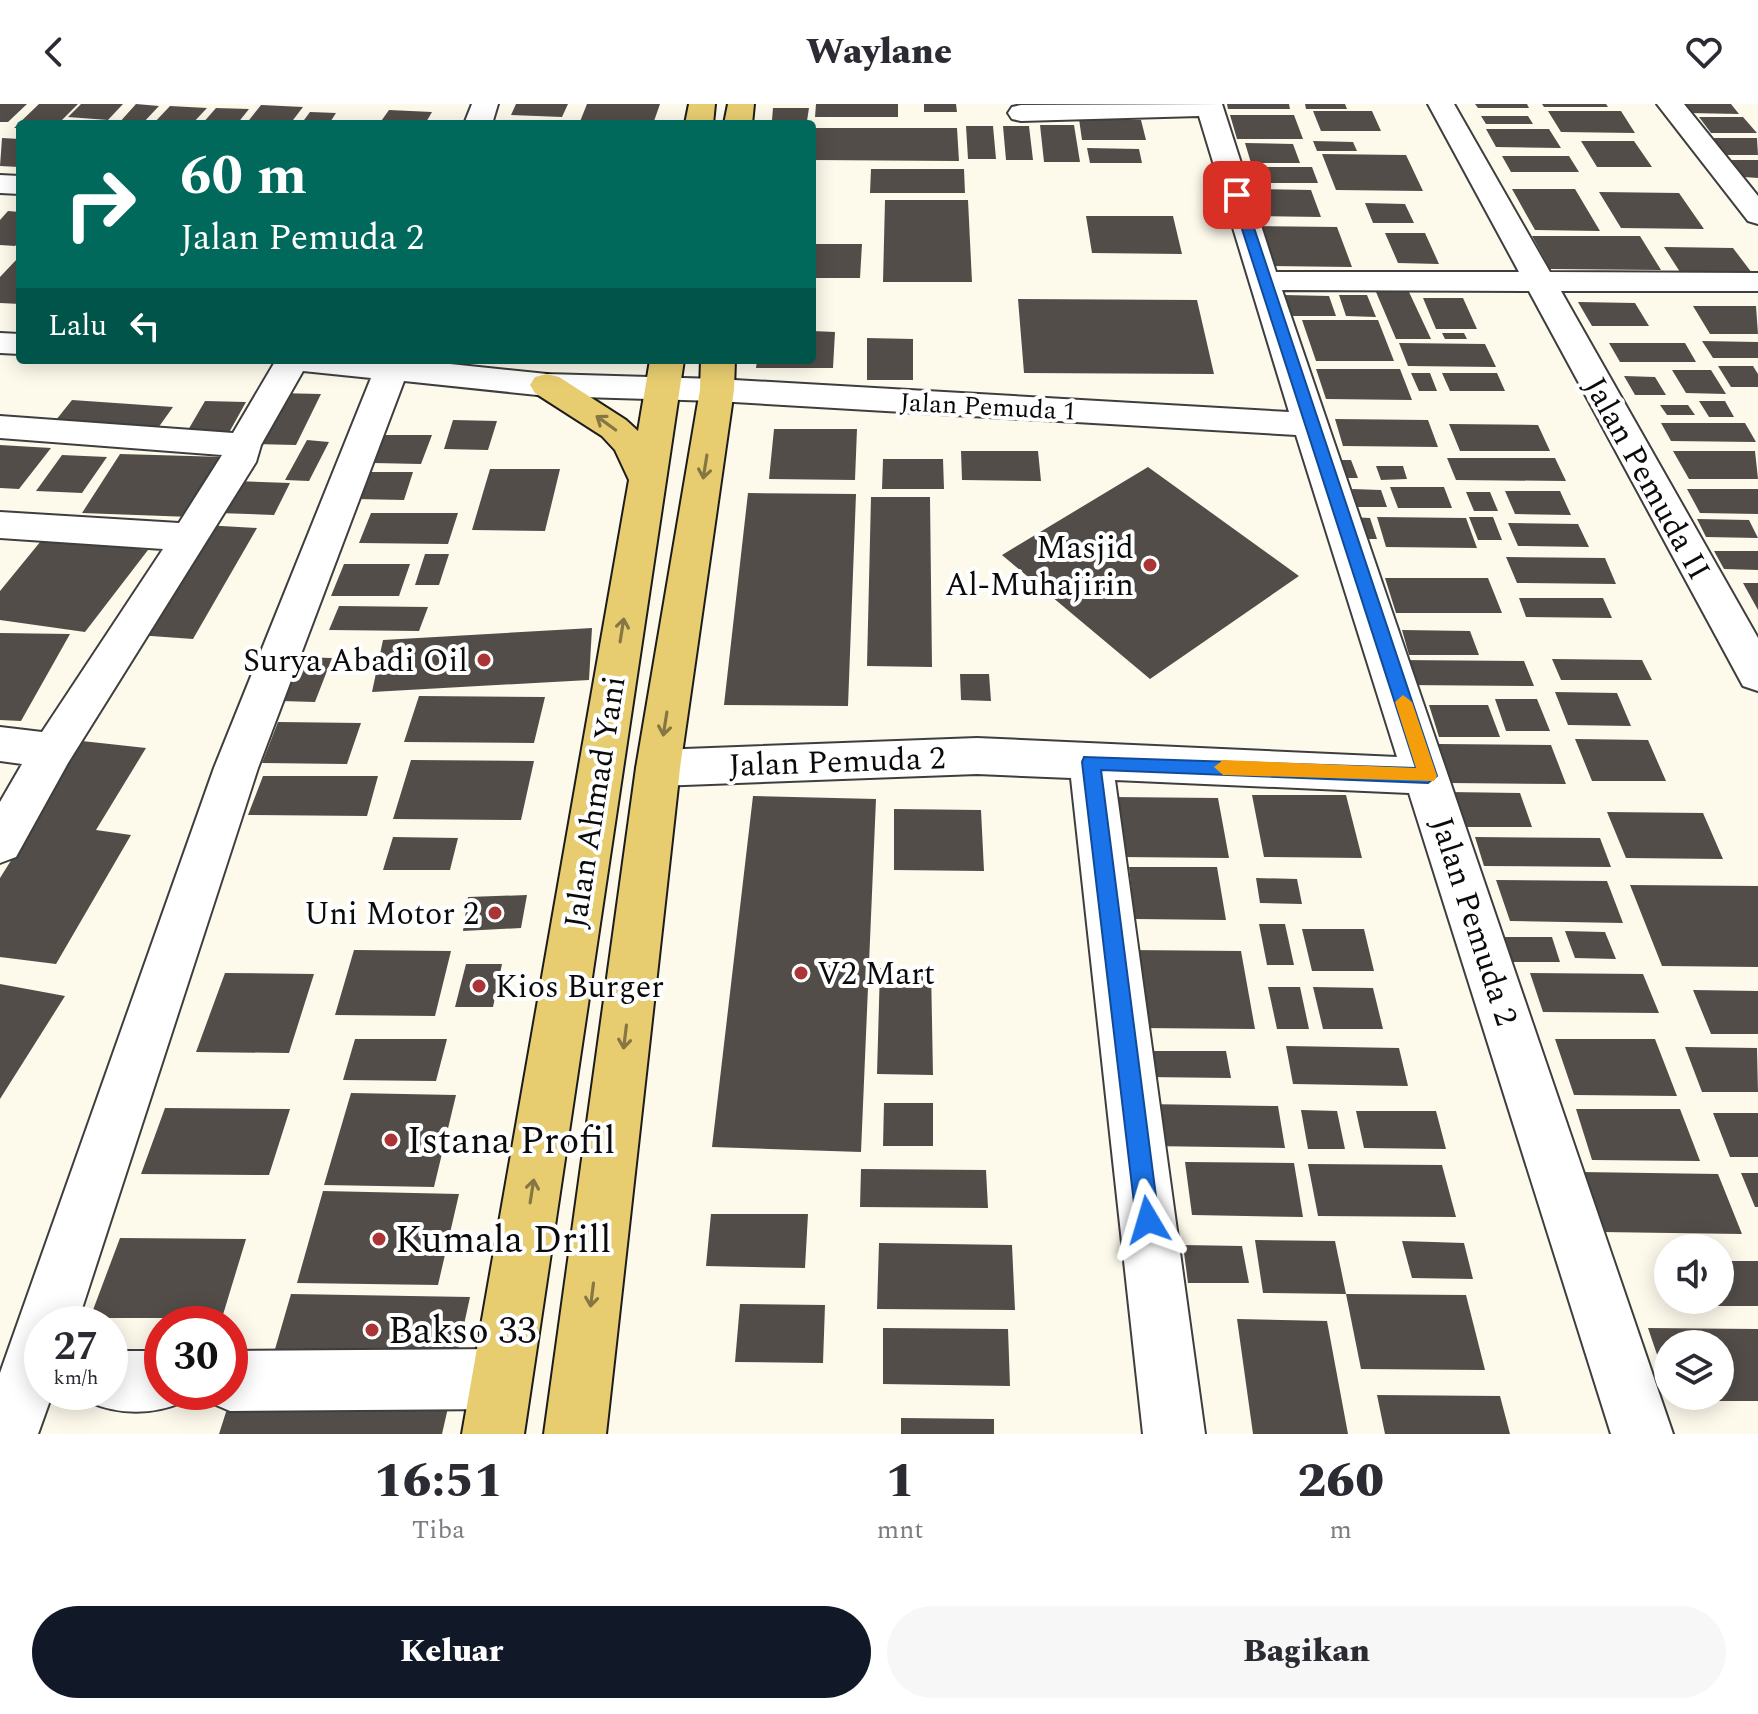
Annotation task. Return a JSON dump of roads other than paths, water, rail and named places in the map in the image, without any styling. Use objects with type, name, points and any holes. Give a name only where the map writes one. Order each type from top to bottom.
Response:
[{"type":"main road","name":"Jalan Ahmad Yani","points":[[498,1406],[646,478],[666,374]]},
{"type":"main road","name":"Jalan Ahmad Yani","points":[[575,1434],[658,768],[717,375]]},
{"type":"main road","points":[[547,385],[614,428],[630,444],[646,478]]},
{"type":"street","name":"Jalan Pemuda II","points":[[1441,104],[1758,675]]},
{"type":"street","points":[[1670,104],[1758,215]]},
{"type":"street","points":[[1021,113],[1209,106],[1263,281],[1428,776]]},
{"type":"street","points":[[1263,281],[1758,282]]},
{"type":"street","points":[[0,843],[53,751],[187,537],[238,462],[243,445],[294,364]]},
{"type":"street","points":[[54,1306],[236,768],[394,364]]},
{"type":"street","name":"Jalan Pemuda 1","points":[[401,364],[547,385],[666,374],[717,375],[1312,425]]},
{"type":"street","points":[[0,427],[243,445]]},
{"type":"street","points":[[0,525],[187,537]]},
{"type":"street","points":[[0,744],[53,751]]},
{"type":"street","name":"Jalan Pemuda 2","points":[[658,768],[977,756],[1428,776],[1642,1434]]},
{"type":"street","points":[[1091,762],[1174,1434]]},
{"type":"street","points":[[248,1383],[498,1406]]},
{"type":"place","name":"Masjid Al-Muhajirin","points":[[1150,565]]},
{"type":"place","name":"Surya Abadi Oil","points":[[484,660]]},
{"type":"place","name":"Uni Motor 2","points":[[495,913]]},
{"type":"place","name":"V2 Mart","points":[[801,973]]},
{"type":"place","name":"Kios Burger","points":[[479,986]]},
{"type":"place","name":"Istana Profil","points":[[391,1140]]},
{"type":"place","name":"Kumala Drill","points":[[379,1239]]},
{"type":"place","name":"Bakso 33","points":[[372,1330]]}]
